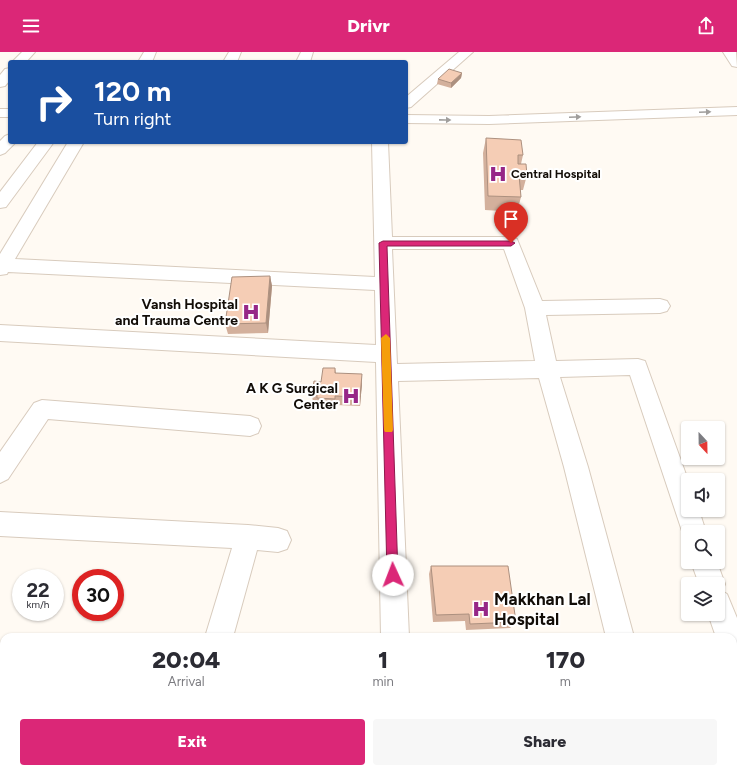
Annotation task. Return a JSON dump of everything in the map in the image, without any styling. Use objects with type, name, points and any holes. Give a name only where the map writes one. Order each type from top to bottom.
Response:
[{"type":"street","points":[[21,60],[29,52]]},
{"type":"street","points":[[408,102],[467,52]]},
{"type":"street","points":[[729,52],[737,63]]},
{"type":"street","points":[[0,83],[8,74]]},
{"type":"street","points":[[408,119],[489,120],[737,111]]},
{"type":"street","points":[[408,133],[698,127]]},
{"type":"street","points":[[0,150],[8,141]]},
{"type":"street","points":[[0,203],[44,144]]},
{"type":"street","points":[[75,144],[1,267],[384,284]]},
{"type":"street","points":[[380,144],[395,633]]},
{"type":"street","points":[[383,243],[511,243],[536,308],[547,370],[576,467],[619,633]]},
{"type":"street","points":[[536,308],[660,306]]},
{"type":"street","points":[[3,337],[386,364],[547,370],[638,367],[692,525]]},
{"type":"street","points":[[0,472],[42,409],[250,426]]},
{"type":"street","points":[[0,524],[248,537],[278,540]]},
{"type":"street","points":[[220,633],[248,537]]},
{"type":"street","points":[[724,621],[729,633]]},
{"type":"building","points":[[449,69],[462,73],[451,83],[438,79]]},
{"type":"building","points":[[486,138],[521,140],[523,155],[518,155],[518,164],[526,164],[527,175],[519,175],[521,197],[488,196]]},
{"type":"building","points":[[270,276],[266,323],[225,324],[232,277]]},
{"type":"building","points":[[323,368],[335,368],[335,373],[362,374],[360,397],[335,396],[335,399],[317,398],[317,394],[312,394],[314,381],[321,382]]},
{"type":"building","points":[[431,566],[508,566],[516,622],[470,624],[469,614],[436,615]]},
{"type":"slow traffic","points":[[386,338],[388,430]]},
{"type":"place","name":"Central Hospital","points":[[498,174]]},
{"type":"place","name":"Vansh Hospital and Trauma Centre","points":[[251,312]]},
{"type":"place","name":"A K G Surgical Center","points":[[351,396]]},
{"type":"place","name":"Makkhan Lal Hospital","points":[[481,609]]},
{"type":"route","points":[[393,575],[383,243],[511,243]]}]
